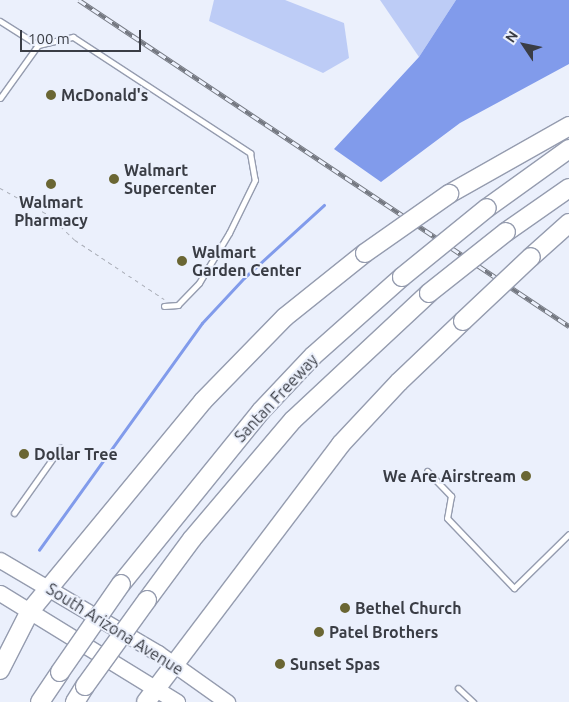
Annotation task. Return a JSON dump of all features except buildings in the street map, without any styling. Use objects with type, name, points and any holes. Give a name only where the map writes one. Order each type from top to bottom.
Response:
[{"type":"highway","points":[[0,670],[30,610],[203,401],[241,360],[308,297],[365,252],[449,194],[569,126]]},
{"type":"highway","name":"Santan Freeway","points":[[40,702],[121,584],[261,410],[313,356],[402,277],[487,208],[569,149]]},
{"type":"highway","name":"Santan Freeway","points":[[75,702],[192,539],[293,420],[430,293],[506,232],[569,188]]},
{"type":"highway","points":[[151,695],[341,444],[399,382],[569,223]]},
{"type":"main road","name":"South Arizona Avenue","points":[[0,560],[49,587],[173,664],[227,702]]},
{"type":"main road","name":"South Arizona Avenue","points":[[0,592],[30,610],[151,695],[177,702]]},
{"type":"lane","points":[[0,21],[38,45]]},
{"type":"lane","points":[[0,98],[38,45],[73,37],[250,153],[255,180],[229,233],[199,283],[178,305],[164,306]]},
{"type":"lane","points":[[14,513],[60,448]]},
{"type":"lane","points":[[427,471],[451,496],[448,518],[514,588],[569,534]]},
{"type":"lane","points":[[458,688],[473,702]]},
{"type":"path","points":[[0,188],[61,224],[75,240],[167,302],[164,306]]},
{"type":"shaded area","points":[[214,0],[285,0],[344,23],[349,58],[323,73],[209,21]]},
{"type":"shaded area","points":[[380,0],[456,0],[419,57]]},
{"type":"water","points":[[456,0],[569,0],[569,64],[460,123],[381,182],[334,149],[419,57]]},
{"type":"waterway","points":[[39,550],[202,323],[244,278],[324,205]]},
{"type":"railway","points":[[79,0],[569,326]]},
{"type":"place","name":"McDonald's","points":[[51,95]]},
{"type":"place","name":"Walmart Supercenter","points":[[114,179]]},
{"type":"place","name":"Walmart Pharmacy","points":[[51,184]]},
{"type":"place","name":"Walmart Garden Center","points":[[182,261]]},
{"type":"place","name":"Dollar Tree","points":[[24,454]]},
{"type":"place","name":"We Are Airstream","points":[[526,476]]},
{"type":"place","name":"Bethel Church","points":[[345,608]]},
{"type":"place","name":"Patel Brothers","points":[[319,632]]},
{"type":"place","name":"Sunset Spas","points":[[280,664]]}]
